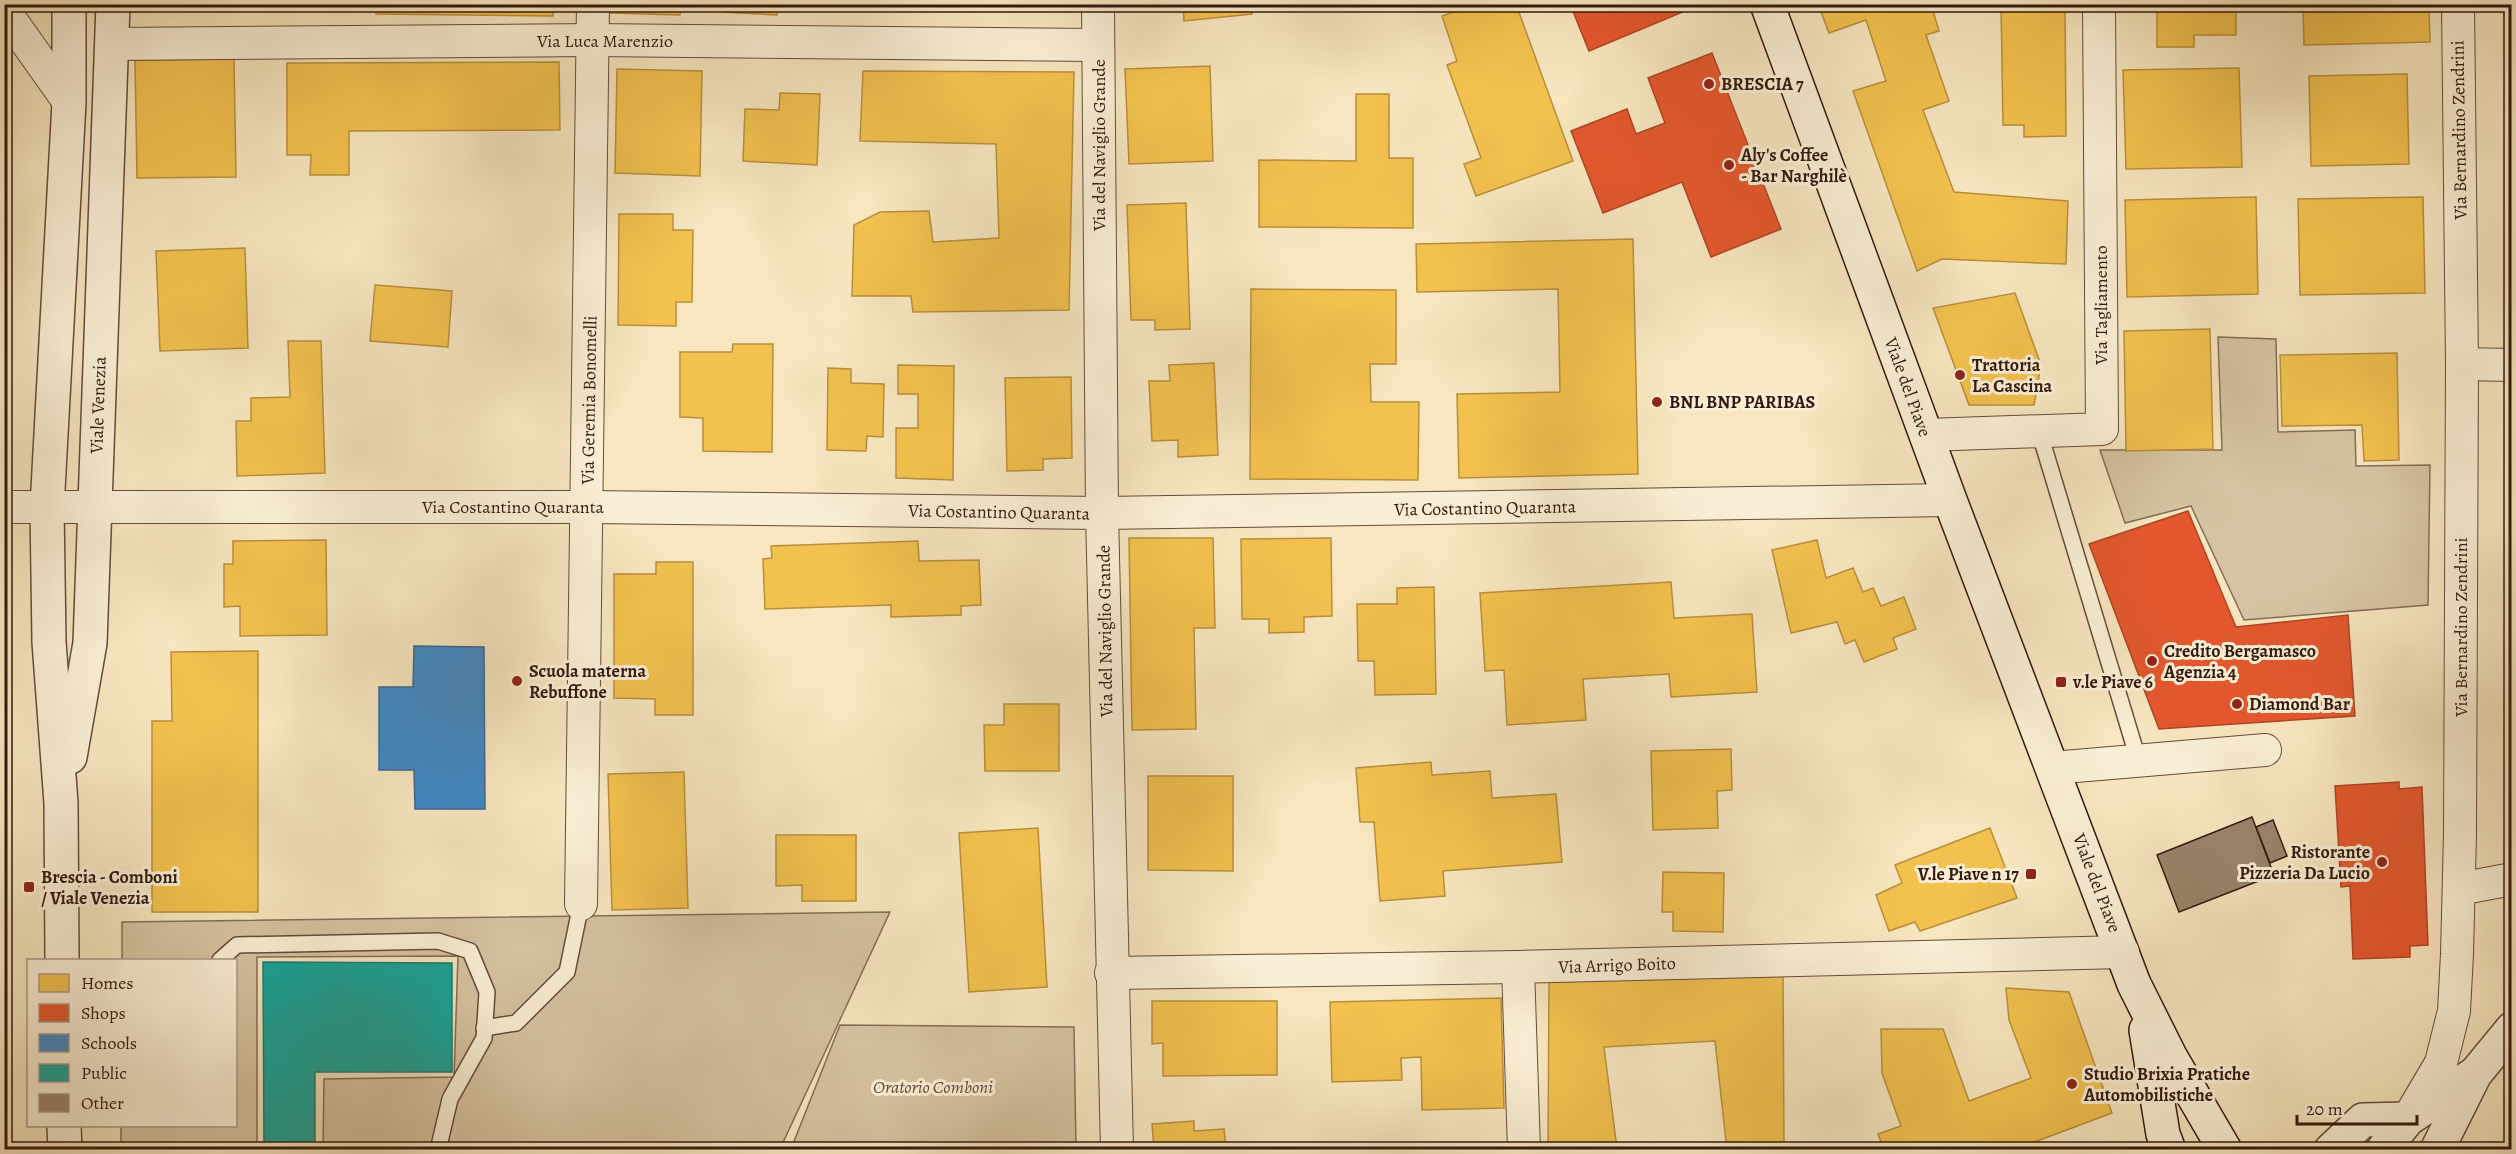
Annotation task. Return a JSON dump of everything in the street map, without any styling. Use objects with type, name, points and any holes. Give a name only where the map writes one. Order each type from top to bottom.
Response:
[{"type":"street","points":[[8,4],[10,19],[69,102]]},
{"type":"street","name":"Viale Venezia","points":[[62,959],[61,803],[49,642],[47,507],[69,102],[69,4]]},
{"type":"street","name":"Viale Venezia","points":[[61,803],[90,643],[112,4]]},
{"type":"street","name":"Via Geremia Bonomelli","points":[[580,904],[588,507],[593,4]]},
{"type":"street","name":"Via del Naviglio Grande","points":[[1098,4],[1102,513],[1111,973],[1117,1149]]},
{"type":"street","name":"Viale del Piave","points":[[1767,4],[1950,501],[2140,998],[2218,1139]]},
{"type":"street","name":"Via Tagliamento","points":[[1926,435],[2102,429],[2099,4]]},
{"type":"street","name":"Via Bernardino Zendrini","points":[[2408,1119],[2441,1063],[2454,1011],[2459,889],[2462,364],[2458,4]]},
{"type":"street","name":"Via Luca Marenzio","points":[[112,44],[593,40],[1098,45]]},
{"type":"street","points":[[2462,364],[2511,365]]},
{"type":"street","name":"Via Costantino Quaranta","points":[[4,507],[588,507],[1102,513],[1950,501]]},
{"type":"street","points":[[2052,768],[2265,750]]},
{"type":"street","points":[[2459,889],[2511,879]]},
{"type":"street","name":"Via Arrigo Boito","points":[[1111,973],[1518,967],[2123,952]]},
{"type":"street","points":[[1518,967],[1524,1149]]},
{"type":"street","name":"Viale del Piave","points":[[2140,998],[2163,1134],[2169,1149]]},
{"type":"street","points":[[2437,1149],[2475,1074],[2511,1029]]},
{"type":"street","points":[[2383,1149],[2408,1119],[2475,1074]]},
{"type":"street","points":[[2331,1149],[2363,1120],[2408,1119]]},
{"type":"street","points":[[64,1127],[65,1149]]},
{"type":"street","points":[[2218,1139],[2236,1149]]},
{"type":"lane","points":[[2039,431],[2139,762]]},
{"type":"lane","points":[[484,1028],[516,1023],[567,972],[580,904]]},
{"type":"lane","points":[[221,959],[237,945],[438,941],[470,951],[487,992],[484,1038],[450,1099],[438,1149]]},
{"type":"green space","points":[[2218,337],[2276,339],[2278,432],[2355,430],[2356,466],[2430,465],[2428,605],[2244,620],[2191,506],[2125,523],[2100,450],[2222,450]]},
{"type":"green space","points":[[890,912],[780,1149],[323,1149],[324,1079],[454,1077],[458,956],[257,957],[257,1149],[121,1150],[121,1127],[237,1127],[237,959],[122,959],[122,922]]},
{"type":"green space","name":"Oratorio Comboni","points":[[840,1025],[1074,1027],[1076,1149],[791,1149]]},
{"type":"building: Homes","points":[[377,4],[553,4],[553,16],[376,14]]},
{"type":"building: Homes","points":[[610,4],[681,4],[680,15],[610,13]]},
{"type":"building: Homes","points":[[723,4],[777,4],[777,15],[723,12]]},
{"type":"building: Homes","points":[[1183,4],[1251,4],[1252,14],[1184,21]]},
{"type":"building: Homes","points":[[1475,4],[1516,4],[1573,161],[1476,196],[1464,164],[1481,158],[1447,65],[1457,61],[1442,16]]},
{"type":"building: Homes","points":[[1818,4],[1931,4],[1939,31],[1926,35],[1949,101],[1923,110],[1954,192],[2068,201],[2066,264],[1942,259],[1917,271],[1853,91],[1886,81],[1866,20],[1829,33]]},
{"type":"building: Homes","points":[[2001,4],[2065,4],[2066,136],[2024,137],[2024,125],[2003,125]]},
{"type":"building: Homes","points":[[2157,4],[2236,4],[2236,35],[2194,35],[2194,47],[2157,47]]},
{"type":"building: Homes","points":[[2303,4],[2429,4],[2430,42],[2304,45]]},
{"type":"building: Homes","points":[[234,59],[236,177],[137,178],[135,60]]},
{"type":"building: Homes","points":[[559,62],[560,130],[349,131],[349,175],[310,175],[311,155],[287,155],[287,63]]},
{"type":"building: Homes","points":[[1210,66],[1213,161],[1129,164],[1125,69]]},
{"type":"building: Homes","points":[[2239,68],[2242,167],[2126,169],[2123,70]]},
{"type":"building: Homes","points":[[617,69],[702,71],[700,176],[615,173]]},
{"type":"building: Homes","points":[[863,71],[1074,72],[1069,310],[913,312],[911,296],[852,296],[854,225],[880,212],[929,211],[933,242],[999,238],[996,144],[860,141]]},
{"type":"building: Homes","points":[[2407,74],[2409,164],[2311,166],[2309,76]]},
{"type":"building: Homes","points":[[780,93],[820,94],[817,165],[743,161],[745,109],[779,110]]},
{"type":"building: Homes","points":[[1356,94],[1389,94],[1389,158],[1413,158],[1413,228],[1259,227],[1259,160],[1356,161]]},
{"type":"building: Homes","points":[[2256,197],[2258,294],[2127,297],[2125,200]]},
{"type":"building: Homes","points":[[2423,197],[2425,293],[2300,295],[2298,199]]},
{"type":"building: Homes","points":[[1186,203],[1190,329],[1155,330],[1155,320],[1131,320],[1127,205]]},
{"type":"building: Homes","points":[[619,214],[673,214],[673,230],[693,230],[692,302],[676,302],[676,326],[618,325]]},
{"type":"building: Homes","points":[[1633,239],[1638,474],[1459,478],[1457,394],[1560,392],[1558,289],[1417,292],[1416,244]]},
{"type":"building: Homes","points":[[245,248],[248,348],[160,351],[156,251]]},
{"type":"building: Homes","points":[[375,285],[452,291],[448,347],[370,341]]},
{"type":"building: Homes","points":[[1251,289],[1396,290],[1396,364],[1370,364],[1371,402],[1419,402],[1418,480],[1250,479]]},
{"type":"building: Homes","points":[[2015,293],[2041,365],[2034,405],[1969,405],[1933,308]]},
{"type":"building: Homes","points":[[2210,329],[2213,449],[2126,451],[2124,331]]},
{"type":"building: Homes","points":[[288,341],[321,341],[325,473],[237,476],[236,421],[251,421],[251,398],[290,397]]},
{"type":"building: Homes","points":[[733,344],[773,344],[772,452],[703,451],[703,418],[680,417],[680,352],[732,352]]},
{"type":"building: Homes","points":[[2397,353],[2399,460],[2364,461],[2362,425],[2282,426],[2280,355]]},
{"type":"building: Homes","points":[[1214,363],[1218,455],[1178,457],[1178,440],[1152,441],[1149,381],[1170,381],[1169,365]]},
{"type":"building: Homes","points":[[898,365],[954,366],[953,480],[896,478],[896,428],[918,428],[918,394],[898,394]]},
{"type":"building: Homes","points":[[828,368],[851,369],[851,383],[884,384],[883,437],[867,436],[866,451],[827,450]]},
{"type":"building: Homes","points":[[1071,377],[1072,458],[1043,459],[1043,470],[1007,471],[1005,378]]},
{"type":"building: Homes","points":[[1129,538],[1213,538],[1215,628],[1194,628],[1196,729],[1132,730]]},
{"type":"building: Homes","points":[[1331,538],[1332,616],[1304,617],[1304,632],[1269,633],[1269,619],[1242,619],[1241,539]]},
{"type":"building: Homes","points":[[326,540],[327,635],[240,636],[240,606],[224,607],[224,564],[233,564],[233,541]]},
{"type":"building: Homes","points":[[1817,540],[1826,578],[1853,568],[1863,592],[1873,588],[1881,606],[1904,597],[1916,629],[1893,638],[1897,649],[1864,662],[1855,640],[1845,644],[1837,622],[1791,633],[1772,550]]},
{"type":"building: Homes","points":[[918,541],[919,561],[979,560],[981,605],[961,606],[961,615],[891,617],[891,605],[765,609],[763,559],[772,558],[771,546]]},
{"type":"building: Homes","points":[[656,562],[693,562],[693,715],[655,715],[655,699],[614,698],[614,574],[656,574]]},
{"type":"building: Homes","points":[[1671,582],[1674,618],[1752,614],[1757,692],[1671,697],[1669,674],[1583,679],[1586,720],[1507,725],[1504,670],[1485,671],[1480,593]]},
{"type":"building: Homes","points":[[1434,587],[1436,694],[1375,695],[1374,661],[1358,661],[1357,604],[1397,604],[1397,588]]},
{"type":"building: Homes","points":[[258,651],[258,912],[152,912],[152,721],[172,721],[171,652]]},
{"type":"building: Homes","points":[[1004,704],[1059,704],[1059,771],[985,771],[984,725],[1004,725]]},
{"type":"building: Homes","points":[[1731,749],[1732,790],[1717,791],[1718,828],[1653,830],[1651,751]]},
{"type":"building: Homes","points":[[1431,762],[1432,775],[1490,771],[1492,798],[1556,794],[1562,862],[1443,871],[1445,896],[1380,901],[1374,822],[1360,822],[1356,768]]},
{"type":"building: Homes","points":[[684,772],[688,908],[612,910],[608,774]]},
{"type":"building: Homes","points":[[1148,776],[1233,776],[1233,871],[1148,870]]},
{"type":"building: Homes","points":[[1038,828],[1047,987],[969,992],[959,833]]},
{"type":"building: Homes","points":[[1990,828],[2017,898],[1920,931],[1915,922],[1889,931],[1876,895],[1902,883],[1895,865]]},
{"type":"building: Homes","points":[[776,835],[856,835],[856,901],[802,901],[802,885],[776,886]]},
{"type":"building: Homes","points":[[1663,872],[1724,873],[1723,932],[1673,931],[1673,912],[1662,912]]},
{"type":"building: Homes","points":[[1783,975],[1784,1149],[1727,1150],[1715,1041],[1604,1047],[1616,1141],[1629,1150],[1548,1150],[1549,982]]},
{"type":"building: Homes","points":[[2006,988],[2069,992],[2112,1113],[2013,1150],[1884,1150],[1878,1134],[1901,1126],[1882,1073],[1881,1029],[1943,1029],[1969,1101],[2031,1078],[2009,1020]]},
{"type":"building: Homes","points":[[1501,998],[1504,1108],[1422,1110],[1421,1057],[1401,1058],[1402,1080],[1332,1082],[1330,1002]]},
{"type":"building: Homes","points":[[1152,1001],[1277,1001],[1277,1075],[1163,1076],[1163,1043],[1152,1044]]},
{"type":"building: Homes","points":[[1194,1121],[1194,1131],[1224,1129],[1226,1150],[1154,1150],[1152,1124]]},
{"type":"building: Shops","points":[[1570,4],[1691,4],[1692,8],[1589,51]]},
{"type":"building: Shops","points":[[1712,53],[1781,229],[1711,257],[1682,182],[1603,213],[1571,131],[1627,109],[1636,134],[1665,123],[1648,78]]},
{"type":"building: Shops","points":[[2188,511],[2236,627],[2348,615],[2355,716],[2159,729],[2089,544]]},
{"type":"building: Shops","name":"Ristorante Pizzeria Da Lucio","points":[[2399,782],[2399,789],[2422,787],[2428,945],[2410,946],[2410,957],[2353,959],[2350,886],[2341,887],[2335,786]]},
{"type":"building: Schools","points":[[414,646],[484,647],[485,809],[415,809],[414,770],[379,770],[379,687],[413,687]]},
{"type":"building: Public","points":[[263,962],[452,963],[452,1072],[315,1072],[315,1150],[264,1150]]},
{"type":"building: Other","points":[[2252,817],[2274,875],[2179,912],[2157,855]]},
{"type":"building: Other","points":[[2273,820],[2287,856],[2270,863],[2256,827]]},
{"type":"place","name":"BRESCIA 7","points":[[1709,84]]},
{"type":"place","name":"Aly's Coffee - Bar Narghilè","points":[[1729,165]]},
{"type":"place","name":"Trattoria La Cascina","points":[[1960,375]]},
{"type":"place","name":"BNL BNP PARIBAS","points":[[1657,402]]},
{"type":"place","name":"Credito Bergamasco Agenzia 4","points":[[2152,661]]},
{"type":"place","name":"Scuola materna Rebuffone","points":[[517,681]]},
{"type":"place","name":"v.le Piave 6","points":[[2061,682]]},
{"type":"place","name":"Diamond Bar","points":[[2237,704]]},
{"type":"place","name":"Ristorante Pizzeria Da Lucio","points":[[2382,862]]},
{"type":"place","name":"V.le Piave n 17","points":[[2031,874]]},
{"type":"place","name":"Brescia - Comboni / Viale Venezia","points":[[29,887]]},
{"type":"place","name":"Studio Brixia Pratiche Automobilistiche","points":[[2072,1084]]}]
